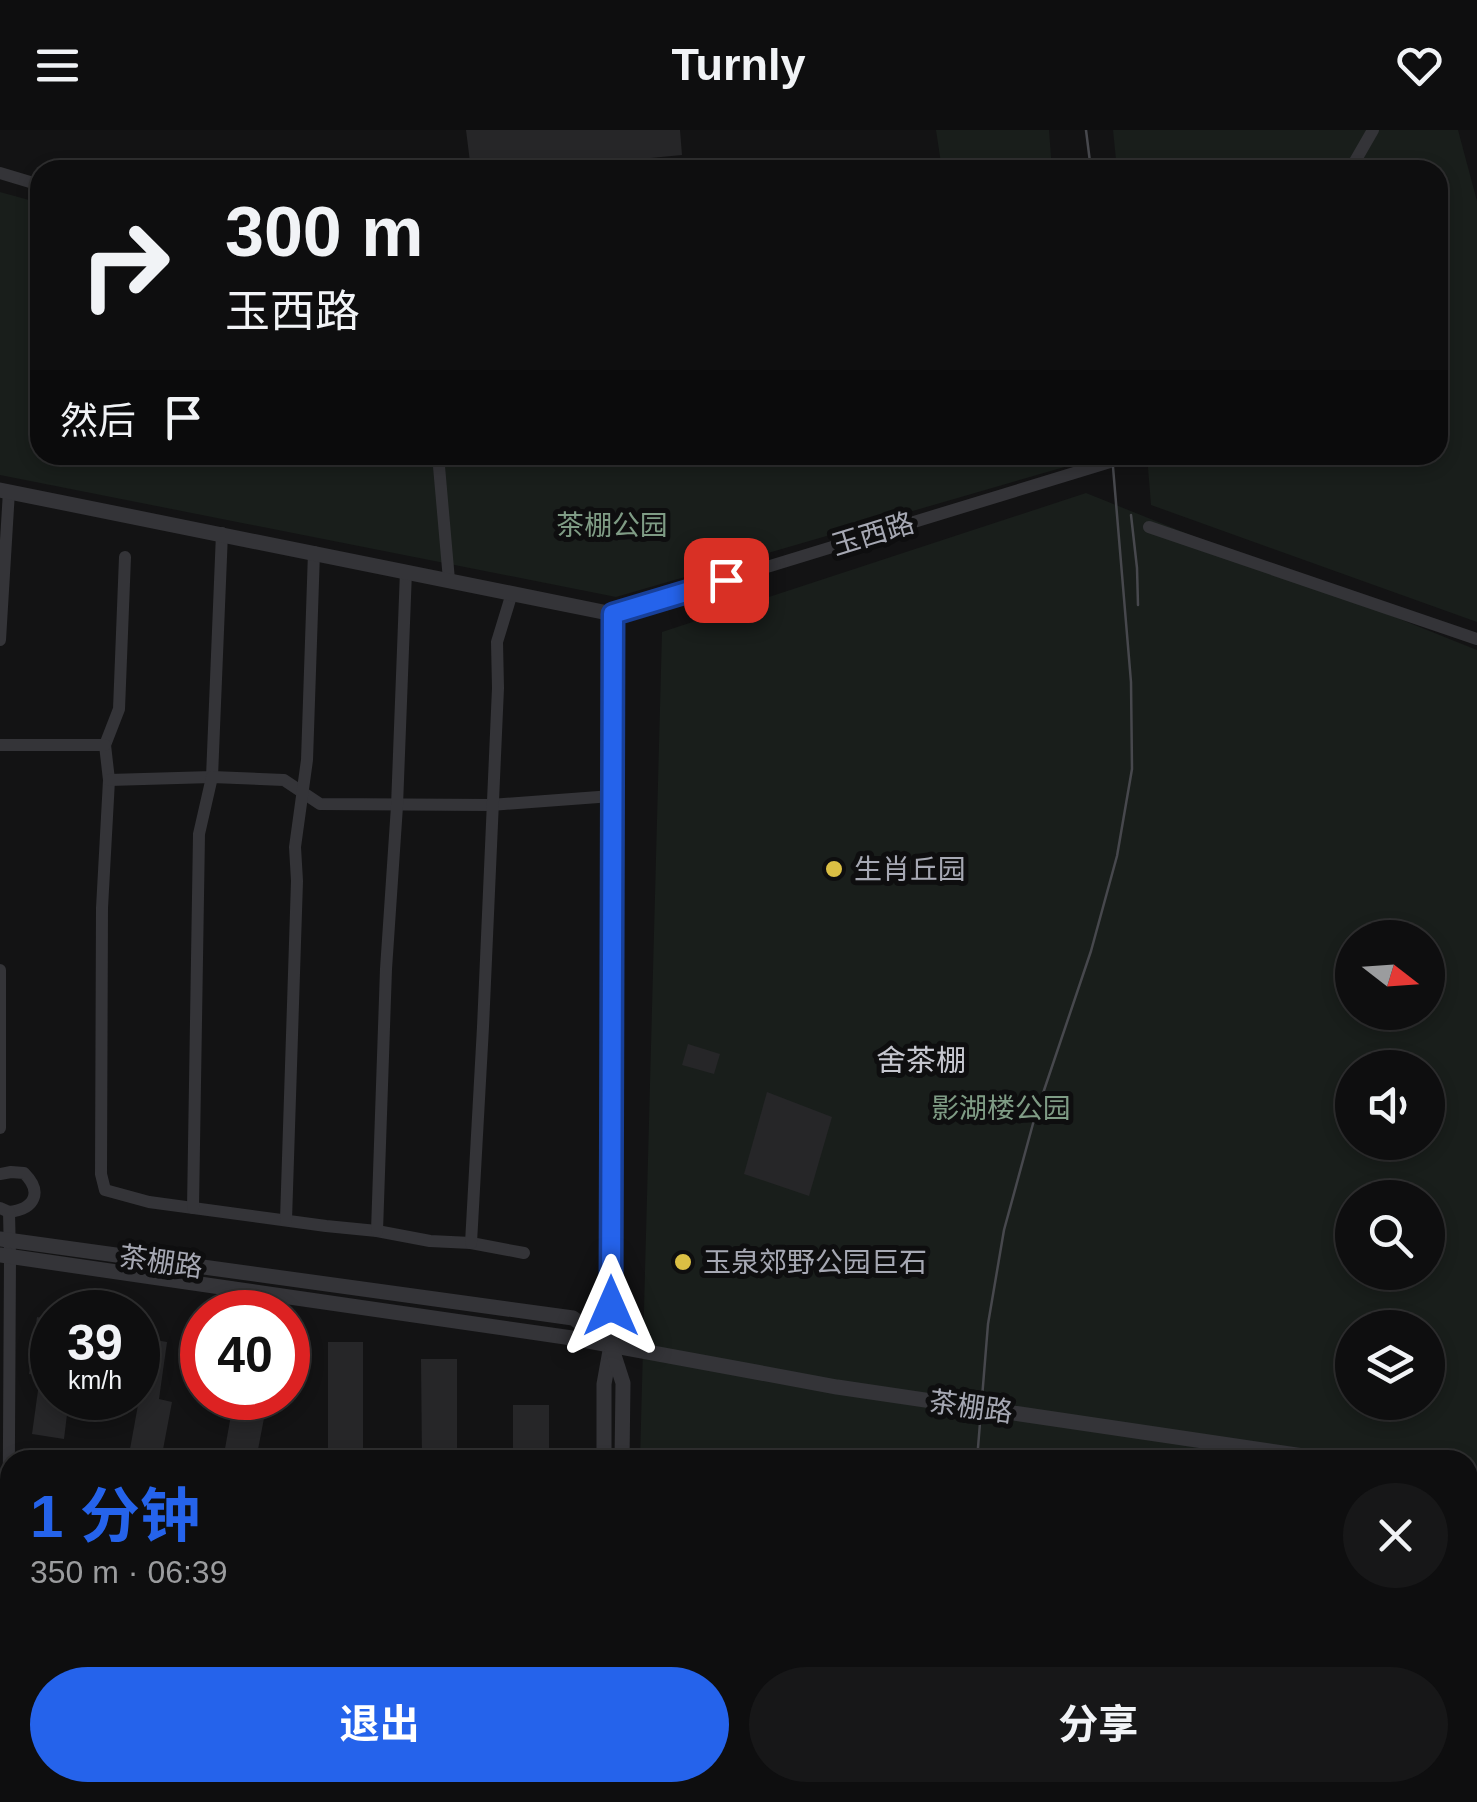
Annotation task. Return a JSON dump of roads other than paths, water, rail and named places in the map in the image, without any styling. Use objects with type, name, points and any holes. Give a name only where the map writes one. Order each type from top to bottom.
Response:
[{"type":"street","points":[[1356,160],[1372,130]]},
{"type":"street","points":[[0,173],[30,182]]},
{"type":"street","points":[[439,465],[449,580]]},
{"type":"street","name":"玉西路","points":[[613,614],[1101,465]]},
{"type":"street","points":[[0,640],[4,491],[613,614],[611,1345],[604,1384],[604,1450]]},
{"type":"street","points":[[1149,527],[1477,639]]},
{"type":"street","points":[[193,1208],[199,834],[212,778],[222,534]]},
{"type":"street","points":[[286,1220],[295,847],[306,760],[314,552]]},
{"type":"street","points":[[125,556],[119,709],[105,745],[109,780],[102,908],[105,1190],[148,1202],[524,1253]]},
{"type":"street","points":[[376,1231],[406,572]]},
{"type":"street","points":[[470,1243],[484,1026],[497,642],[512,593]]},
{"type":"street","points":[[0,745],[105,745]]},
{"type":"street","points":[[109,780],[284,780],[320,804],[491,805],[612,796]]},
{"type":"street","points":[[0,970],[0,1128]]},
{"type":"street","points":[[0,1174],[24,1173],[33,1182],[34,1196],[29,1206],[21,1210],[4,1210],[6,1450]]},
{"type":"street","name":"茶棚路","points":[[5,1248],[572,1318],[611,1345],[837,1387],[1263,1450]]},
{"type":"street","points":[[611,1345],[623,1384],[622,1450]]},
{"type":"tram line","points":[[1086,130],[1090,160]]},
{"type":"tram line","points":[[978,1450],[988,1324],[1004,1230],[1034,1120],[1091,951],[1117,856],[1132,769],[1131,682],[1113,465]]},
{"type":"tram line","points":[[1131,515],[1138,605]]},
{"type":"place","name":"生肖丘园","points":[[834,869]]},
{"type":"place","name":"玉泉郊野公园巨石","points":[[683,1262]]},
{"type":"district","name":"舍茶棚","points":[[921,1060]]},
{"type":"park label","name":"茶棚公园","points":[[612,525]]},
{"type":"park label","name":"影湖楼公园","points":[[1001,1108]]}]
